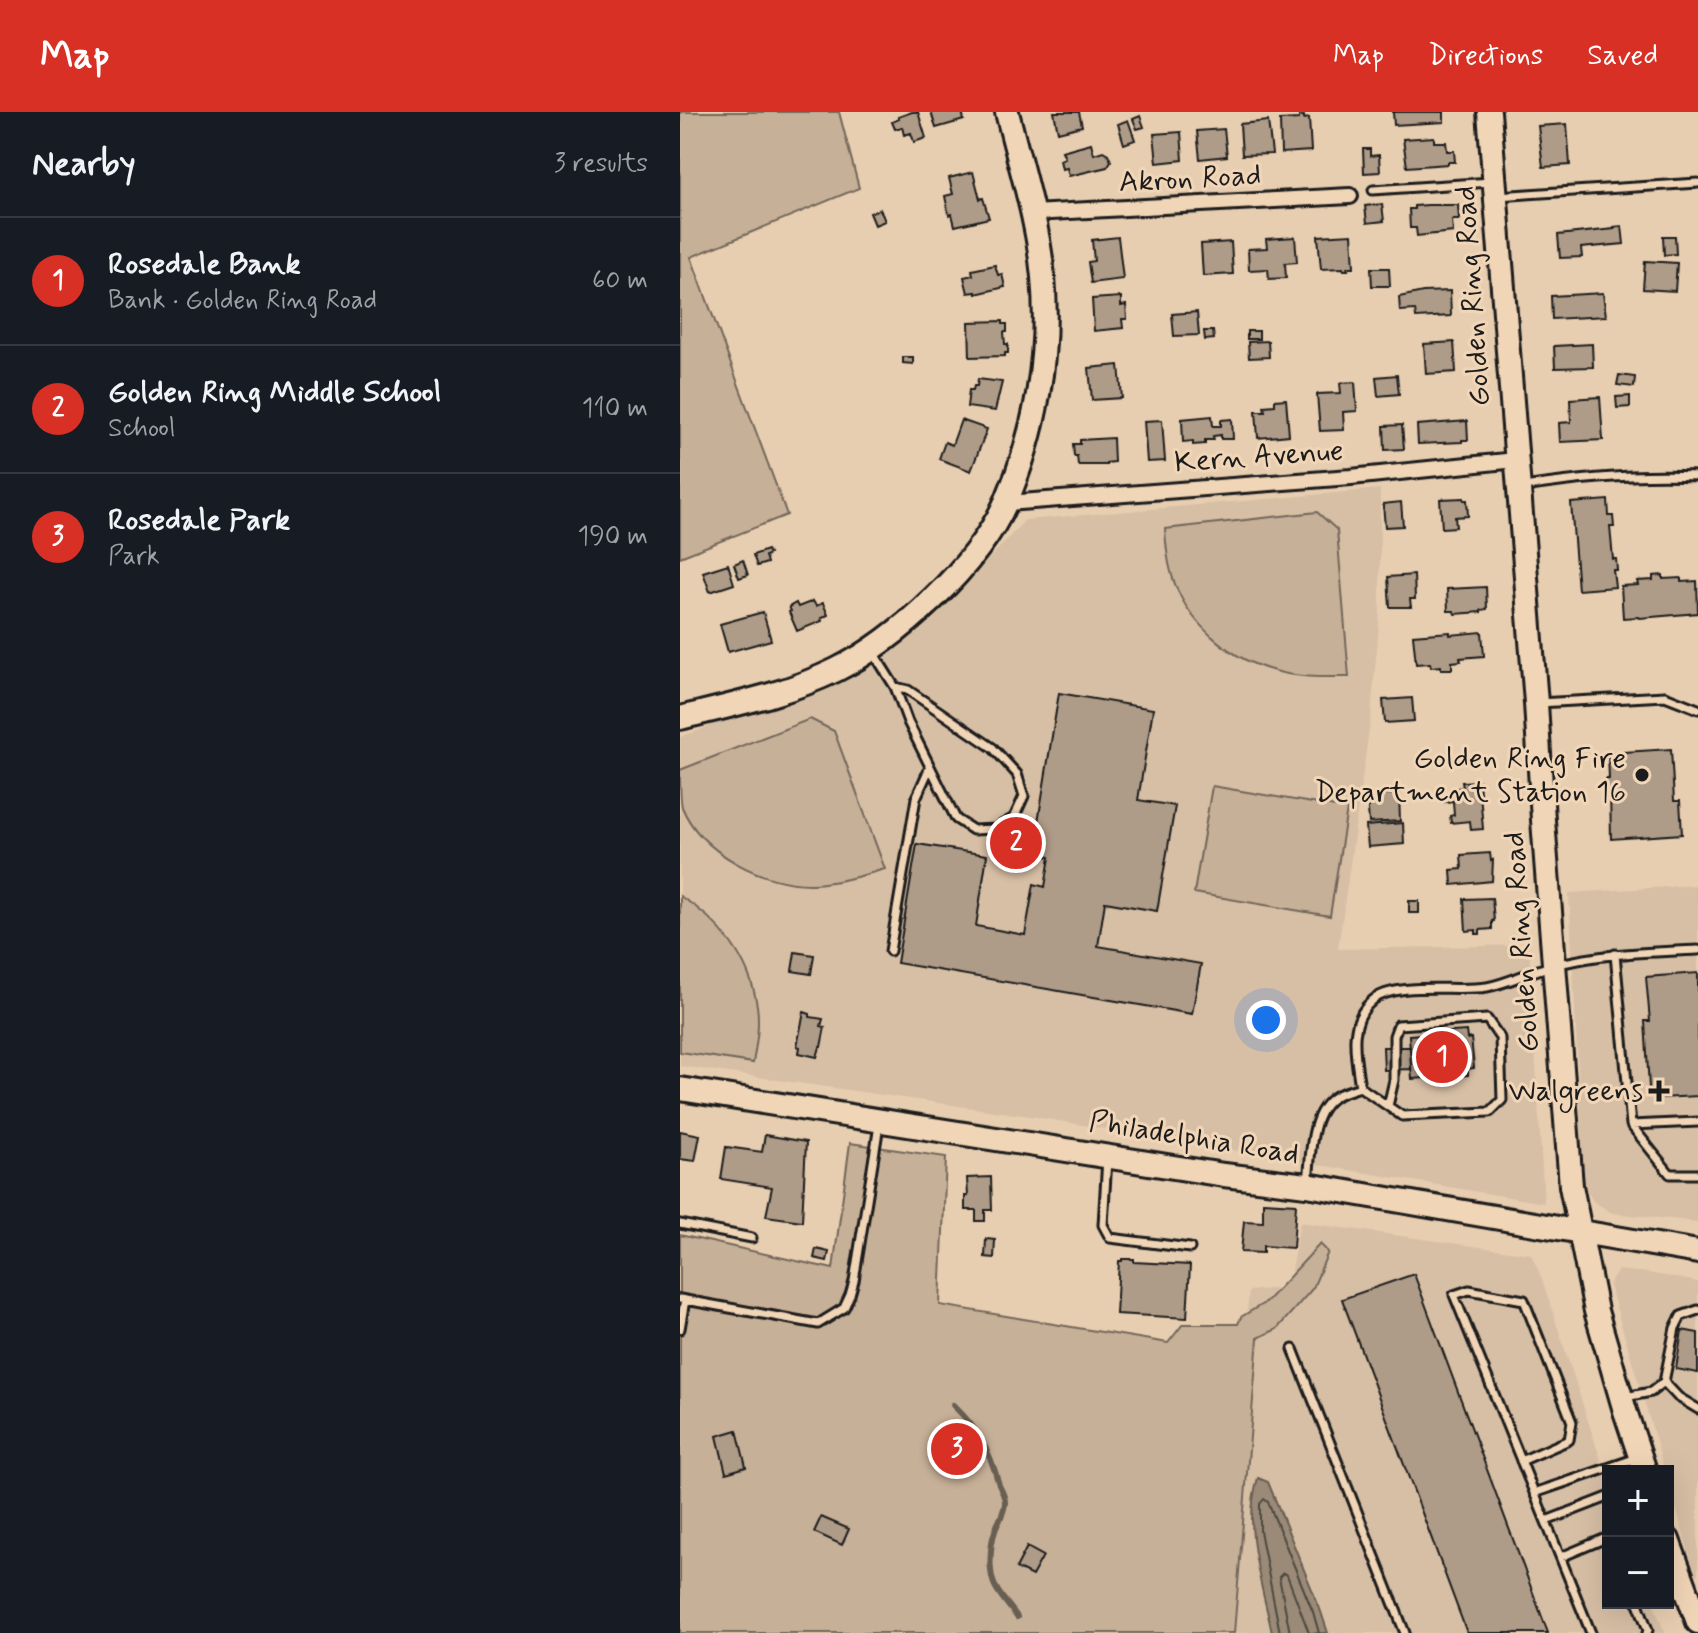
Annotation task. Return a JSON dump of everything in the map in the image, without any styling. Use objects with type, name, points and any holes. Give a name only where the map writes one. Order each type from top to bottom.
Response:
[{"type":"main road","points":[[680,718],[790,688],[835,671],[872,650],[936,596],[987,534],[1006,503],[1033,419],[1045,334],[1040,249],[1007,112]]},
{"type":"main road","name":"Golden Ring Road","points":[[1489,112],[1570,1172],[1596,1311],[1642,1464]]},
{"type":"main road","name":"Philadelphia Road","points":[[680,1089],[1224,1175],[1307,1185],[1698,1252]]},
{"type":"main road","points":[[1674,1553],[1693,1596],[1698,1622]]},
{"type":"street","name":"Akron Road","points":[[1032,213],[1350,196]]},
{"type":"street","name":"Kern Avenue","points":[[1006,503],[1351,477],[1516,460]]},
{"type":"lane","points":[[1373,190],[1698,183]]},
{"type":"lane","points":[[1518,488],[1570,480],[1669,474],[1698,476]]},
{"type":"lane","points":[[872,650],[895,687],[908,722],[956,819],[973,830],[995,829],[1014,818],[1024,796],[1017,774],[993,748],[908,690],[895,687]]},
{"type":"lane","points":[[1536,703],[1665,696],[1698,709]]},
{"type":"lane","points":[[890,951],[916,798],[930,767]]},
{"type":"lane","points":[[1388,1106],[1394,1080],[1394,1036],[1398,1025],[1487,1019],[1500,1038],[1502,1100],[1490,1112],[1402,1116],[1360,1087],[1354,1036],[1360,1017],[1371,1001],[1385,993],[1486,987],[1554,965],[1615,954],[1698,950]]},
{"type":"lane","points":[[1615,954],[1631,1125],[1670,1174],[1698,1174]]},
{"type":"lane","points":[[1307,1185],[1315,1128],[1323,1109],[1335,1096],[1360,1087]]},
{"type":"lane","points":[[680,1329],[682,1299],[818,1324],[844,1308],[854,1281],[880,1121]]},
{"type":"lane","points":[[1631,1125],[1698,1122]]},
{"type":"lane","points":[[1107,1156],[1103,1225],[1110,1238],[1190,1248]]},
{"type":"lane","points":[[680,1224],[752,1238]]},
{"type":"lane","points":[[1521,1461],[1569,1440],[1572,1422],[1524,1300],[1469,1290],[1454,1295],[1521,1461],[1534,1493],[1561,1557],[1591,1633]]},
{"type":"lane","points":[[1621,1398],[1651,1392],[1664,1382],[1675,1328],[1681,1316],[1698,1310]]},
{"type":"lane","points":[[1293,1349],[1405,1633]]},
{"type":"lane","points":[[1664,1382],[1678,1397],[1698,1409]]},
{"type":"lane","points":[[1534,1493],[1642,1464]]},
{"type":"lane","points":[[1546,1521],[1602,1499]]},
{"type":"lane","points":[[1561,1557],[1602,1540]]},
{"type":"lane","points":[[1640,1609],[1647,1633]]},
{"type":"shaded area","points":[[680,112],[839,112],[859,188],[691,257],[787,515],[680,557]]},
{"type":"shaded area","points":[[1380,489],[1380,613],[1371,716],[1338,949],[1529,945],[1544,1203],[1029,1116],[680,1066],[680,737],[865,669],[931,621],[1025,520]]},
{"type":"shaded area","points":[[1317,512],[1337,530],[1349,677],[1284,673],[1243,659],[1215,639],[1191,614],[1175,584],[1169,564],[1165,529]]},
{"type":"shaded area","points":[[810,719],[834,731],[885,869],[849,879],[812,884],[774,879],[719,852],[691,824],[682,807],[680,770]]},
{"type":"shaded area","points":[[1212,786],[1347,809],[1330,916],[1194,893]]},
{"type":"shaded area","points":[[1698,885],[1698,1222],[1612,1213],[1593,1201],[1584,1186],[1569,893]]},
{"type":"shaded area","points":[[680,896],[720,929],[748,972],[758,1013],[753,1063],[680,1052]]},
{"type":"shaded area","points":[[850,1143],[946,1157],[940,1305],[1168,1343],[1183,1324],[1238,1324],[1241,1317],[1266,1302],[1320,1244],[1328,1252],[1313,1288],[1277,1329],[1258,1338],[1234,1633],[680,1633],[680,1235],[833,1269]]},
{"type":"shaded area","points":[[1300,1222],[1531,1254],[1602,1465],[1602,1609],[1655,1609],[1665,1633],[1220,1633],[1249,1291],[1288,1287]]},
{"type":"shaded area","points":[[1618,1270],[1698,1282],[1696,1577],[1674,1502],[1674,1465],[1663,1465],[1609,1284]]},
{"type":"water","points":[[1258,1478],[1268,1482],[1328,1633],[1272,1633],[1253,1536],[1252,1516]]},
{"type":"building","points":[[918,112],[926,138],[914,142],[911,133],[904,135],[902,127],[895,129],[892,122]]},
{"type":"building","points":[[931,112],[962,112],[964,120],[936,128]]},
{"type":"building","points":[[1054,112],[1079,112],[1082,126],[1058,132]]},
{"type":"building","points":[[1393,112],[1444,112],[1444,122],[1394,125]]},
{"type":"building","points":[[1140,116],[1144,127],[1137,129],[1133,119]]},
{"type":"building","points":[[1299,116],[1309,118],[1311,151],[1281,153],[1280,120],[1299,119]]},
{"type":"building","points":[[1128,120],[1135,140],[1124,144],[1118,124]]},
{"type":"building","points":[[1268,121],[1272,154],[1242,155],[1240,124]]},
{"type":"building","points":[[1567,124],[1570,165],[1543,167],[1538,126]]},
{"type":"building","points":[[1224,129],[1227,156],[1200,159],[1197,131]]},
{"type":"building","points":[[1181,132],[1183,160],[1157,163],[1154,134]]},
{"type":"building","points":[[1434,137],[1434,142],[1446,142],[1447,151],[1454,151],[1455,162],[1407,167],[1403,139]]},
{"type":"building","points":[[1091,143],[1094,154],[1103,151],[1108,154],[1111,161],[1107,167],[1069,176],[1067,168],[1062,169],[1060,160],[1065,158],[1062,151]]},
{"type":"building","points":[[1363,149],[1370,149],[1370,156],[1379,155],[1380,172],[1364,173]]},
{"type":"building","points":[[973,172],[989,218],[955,226],[945,196],[953,194],[949,178]]},
{"type":"building","points":[[1382,204],[1384,221],[1367,223],[1365,206]]},
{"type":"building","points":[[1428,205],[1458,205],[1459,220],[1452,220],[1453,232],[1417,236],[1416,228],[1410,228],[1409,209]]},
{"type":"building","points":[[880,209],[885,221],[875,225],[870,213]]},
{"type":"building","points":[[1622,226],[1624,244],[1581,248],[1582,257],[1560,258],[1558,235]]},
{"type":"building","points":[[1352,234],[1354,267],[1347,267],[1348,270],[1321,269],[1318,236]]},
{"type":"building","points":[[1663,236],[1675,236],[1676,254],[1664,255]]},
{"type":"building","points":[[1118,237],[1123,279],[1091,283],[1088,262],[1094,261],[1092,240]]},
{"type":"building","points":[[1295,237],[1297,262],[1285,263],[1286,278],[1269,279],[1268,269],[1249,270],[1248,249],[1267,248],[1266,239]]},
{"type":"building","points":[[1231,242],[1233,274],[1203,276],[1201,244]]},
{"type":"building","points":[[1645,261],[1677,263],[1675,291],[1643,289]]},
{"type":"building","points":[[995,265],[998,275],[1002,274],[1005,287],[968,293],[964,277],[973,275],[972,270]]},
{"type":"building","points":[[1371,268],[1389,268],[1390,286],[1372,286]]},
{"type":"building","points":[[1450,291],[1451,316],[1416,318],[1415,310],[1400,311],[1399,297]]},
{"type":"building","points":[[1603,293],[1606,316],[1552,319],[1551,296]]},
{"type":"building","points":[[1121,297],[1121,306],[1126,305],[1127,319],[1122,319],[1123,328],[1094,331],[1092,299]]},
{"type":"building","points":[[1197,312],[1199,335],[1174,336],[1172,314]]},
{"type":"building","points":[[1003,321],[1007,324],[1007,332],[1004,332],[1008,353],[1005,356],[970,357],[969,322]]},
{"type":"building","points":[[1204,331],[1213,331],[1214,339],[1205,340]]},
{"type":"building","points":[[1247,331],[1259,331],[1259,339],[1247,339]]},
{"type":"building","points":[[1268,341],[1269,357],[1249,358],[1248,342]]},
{"type":"building","points":[[1454,342],[1456,372],[1426,374],[1424,344]]},
{"type":"building","points":[[1592,344],[1593,367],[1555,368],[1554,346]]},
{"type":"building","points":[[903,357],[913,357],[913,364],[903,363]]},
{"type":"building","points":[[1119,365],[1122,398],[1092,400],[1089,368]]},
{"type":"building","points":[[1397,375],[1399,394],[1378,396],[1376,377]]},
{"type":"building","points":[[1619,375],[1635,377],[1634,387],[1617,385]]},
{"type":"building","points":[[978,379],[1002,382],[995,411],[967,407],[969,390],[977,386]]},
{"type":"building","points":[[1355,382],[1357,411],[1343,412],[1344,430],[1320,431],[1317,394],[1341,393],[1340,383]]},
{"type":"building","points":[[1630,396],[1630,407],[1617,408],[1616,397]]},
{"type":"building","points":[[1600,397],[1603,440],[1560,442],[1559,423],[1571,422],[1570,399]]},
{"type":"building","points":[[1286,399],[1289,435],[1258,438],[1256,411],[1265,411],[1264,406]]},
{"type":"building","points":[[1212,416],[1213,426],[1221,426],[1221,420],[1232,419],[1233,439],[1221,439],[1221,435],[1213,436],[1214,440],[1205,440],[1205,444],[1183,442],[1182,419]]},
{"type":"building","points":[[961,420],[987,429],[971,471],[939,459],[945,442],[952,445]]},
{"type":"building","points":[[1162,420],[1165,461],[1147,462],[1144,421]]},
{"type":"building","points":[[1467,421],[1468,440],[1418,444],[1417,425]]},
{"type":"building","points":[[1402,425],[1404,449],[1385,450],[1384,426]]},
{"type":"building","points":[[1113,438],[1114,462],[1078,465],[1073,444],[1080,444],[1080,440]]},
{"type":"building","points":[[1440,499],[1467,500],[1468,516],[1455,517],[1456,527],[1442,528]]},
{"type":"building","points":[[1608,500],[1609,516],[1613,516],[1614,527],[1610,527],[1617,570],[1613,570],[1615,587],[1578,590],[1571,503]]},
{"type":"building","points":[[1401,502],[1403,526],[1385,527],[1383,504]]},
{"type":"building","points":[[767,550],[767,563],[757,566],[753,555]]},
{"type":"building","points":[[743,560],[748,575],[739,578],[734,564]]},
{"type":"building","points":[[728,564],[734,584],[710,592],[703,572]]},
{"type":"building","points":[[1414,575],[1415,599],[1410,599],[1411,607],[1390,607],[1388,577]]},
{"type":"building","points":[[1663,575],[1663,579],[1697,581],[1698,613],[1623,618],[1621,586],[1638,585],[1637,581],[1653,580],[1653,576]]},
{"type":"building","points":[[1486,587],[1487,609],[1455,614],[1448,611],[1447,589]]},
{"type":"building","points":[[813,601],[816,606],[823,603],[828,615],[821,618],[822,621],[797,631],[789,607]]},
{"type":"building","points":[[763,612],[771,640],[728,652],[720,624]]},
{"type":"building","points":[[1450,632],[1450,635],[1482,632],[1484,656],[1460,658],[1461,661],[1452,662],[1452,669],[1431,667],[1430,663],[1416,664],[1413,635]]},
{"type":"building","points":[[1059,693],[1153,709],[1138,800],[1175,806],[1157,911],[1105,902],[1098,946],[1201,964],[1192,1014],[897,963],[917,844],[987,855],[976,926],[1025,935],[1034,884],[1045,887],[1050,857],[1020,852],[1025,826],[1037,828]]},
{"type":"building","points":[[1412,698],[1414,721],[1385,723],[1383,700]]},
{"type":"building","points":[[1671,749],[1674,801],[1680,801],[1682,834],[1611,839],[1610,790],[1606,791],[1608,753]]},
{"type":"building","points":[[1479,781],[1483,829],[1471,830],[1470,821],[1451,823],[1453,801],[1445,802],[1445,797],[1453,796],[1452,789],[1463,787],[1462,782]]},
{"type":"building","points":[[1399,793],[1400,821],[1369,823],[1367,795]]},
{"type":"building","points":[[1403,823],[1404,844],[1368,847],[1366,826]]},
{"type":"building","points":[[1490,853],[1493,860],[1492,881],[1452,885],[1451,870],[1462,869],[1461,855]]},
{"type":"building","points":[[1492,898],[1492,929],[1480,930],[1480,934],[1476,934],[1476,930],[1466,931],[1464,899]]},
{"type":"building","points":[[1409,901],[1419,901],[1419,913],[1409,913]]},
{"type":"building","points":[[795,952],[814,955],[811,974],[792,971]]},
{"type":"building","name":"Walgreens","points":[[1698,973],[1698,1096],[1660,1098],[1649,1088],[1645,1021],[1650,1021],[1646,977]]},
{"type":"building","points":[[804,1012],[810,1017],[823,1019],[821,1026],[825,1027],[817,1057],[799,1053],[800,1047],[797,1046]]},
{"type":"building","points":[[1466,1031],[1467,1039],[1471,1038],[1474,1068],[1468,1069],[1468,1075],[1412,1079],[1409,1035]]},
{"type":"building","points":[[1383,1047],[1410,1047],[1411,1069],[1384,1070]]},
{"type":"building","points":[[680,1131],[700,1135],[695,1161],[680,1159]]},
{"type":"building","points":[[765,1135],[806,1142],[802,1221],[766,1216],[772,1187],[721,1179],[726,1147],[762,1152]]},
{"type":"building","points":[[991,1177],[992,1210],[985,1210],[985,1221],[976,1221],[976,1210],[965,1210],[967,1178]]},
{"type":"building","points":[[1263,1202],[1296,1204],[1293,1248],[1263,1246],[1263,1253],[1241,1252],[1244,1221],[1263,1222]]},
{"type":"building","points":[[986,1239],[995,1240],[994,1258],[985,1257]]},
{"type":"building","points":[[816,1249],[829,1252],[827,1261],[814,1258]]},
{"type":"building","points":[[1119,1261],[1190,1265],[1187,1318],[1116,1314]]},
{"type":"building","points":[[1414,1274],[1548,1633],[1467,1633],[1342,1299]]},
{"type":"building","points":[[1682,1330],[1698,1333],[1698,1373],[1676,1369]]},
{"type":"building","points":[[737,1430],[746,1467],[726,1473],[717,1436]]},
{"type":"building","points":[[821,1517],[849,1529],[842,1545],[814,1532]]},
{"type":"building","points":[[1027,1547],[1043,1556],[1032,1576],[1016,1568]]},
{"type":"waterway","points":[[953,1405],[982,1441],[1004,1498],[1004,1510],[992,1543],[991,1569],[997,1590],[1017,1617]]},
{"type":"place","name":"Golden Ring Fire Department Station 16","points":[[1642,775]]},
{"type":"place","name":"Golden Ring Middle School","points":[[1016,843]]},
{"type":"place","name":"Rosedale Bank","points":[[1442,1057]]},
{"type":"place","name":"Walgreens","points":[[1659,1091]]},
{"type":"place","name":"Rosedale Park","points":[[957,1449]]}]
